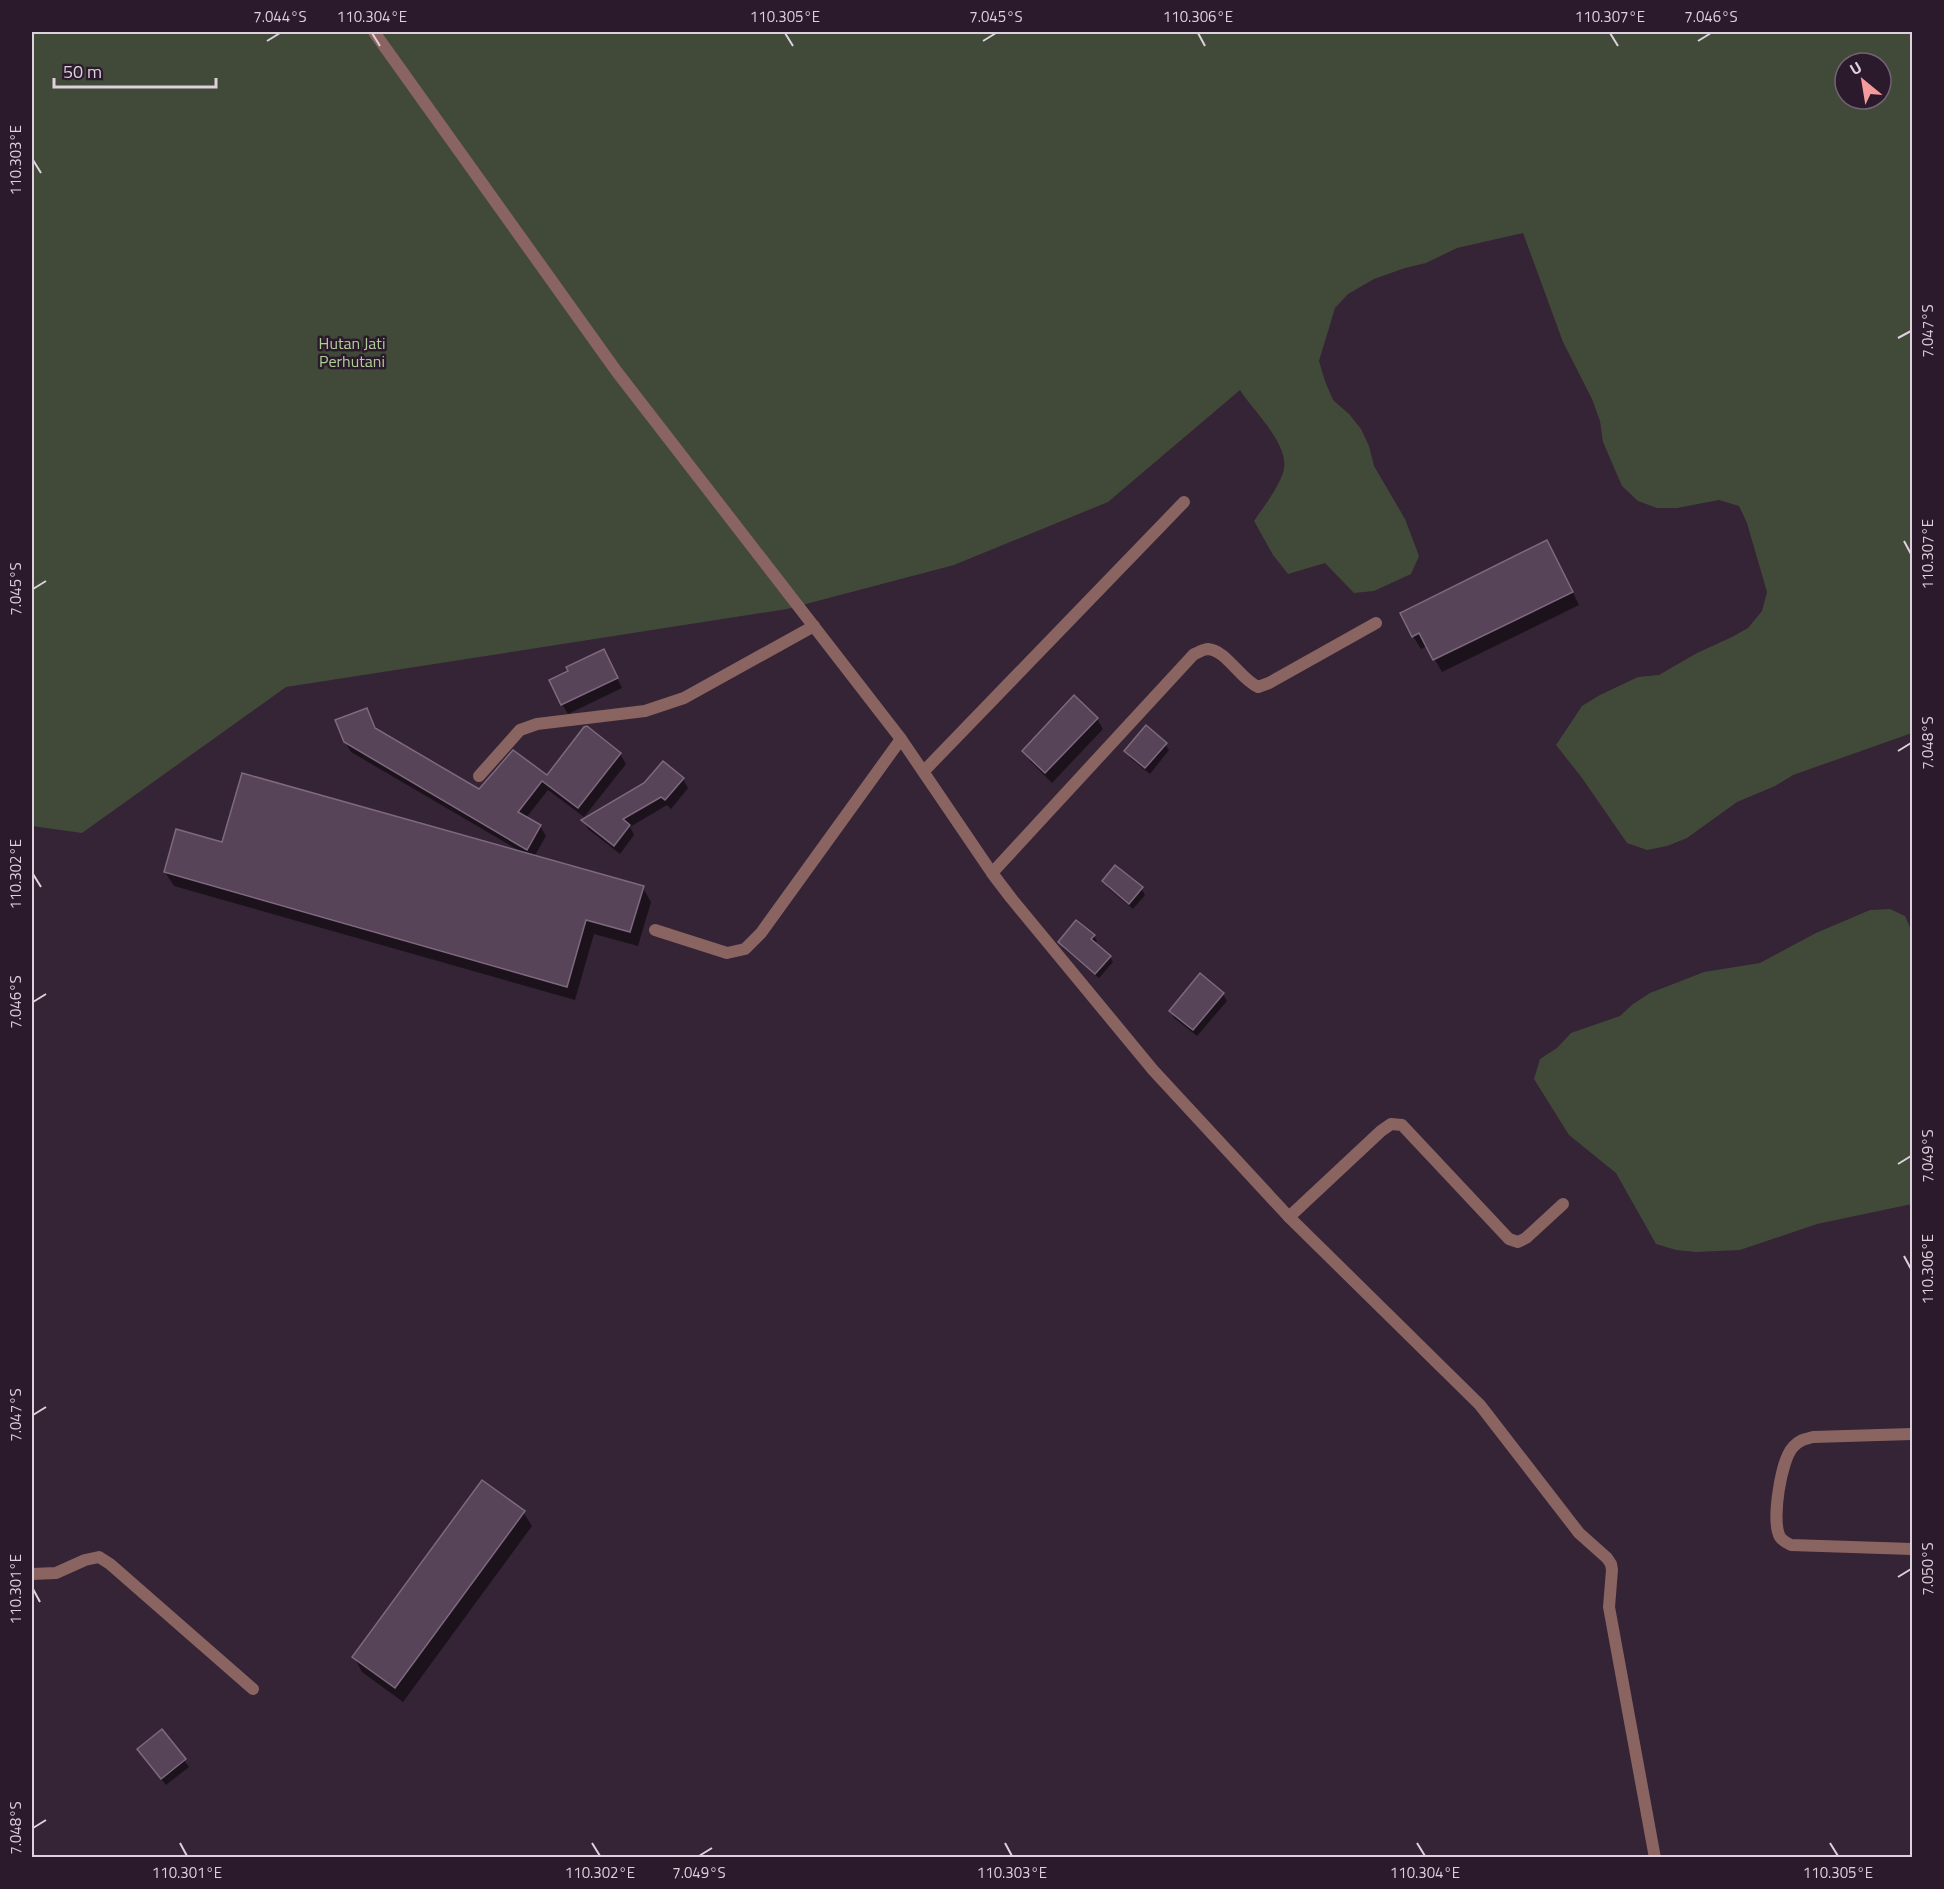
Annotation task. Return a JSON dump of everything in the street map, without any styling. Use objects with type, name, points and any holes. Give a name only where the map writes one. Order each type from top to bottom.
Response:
[{"type":"street","points":[[374,32],[617,372],[901,739],[992,873],[1153,1070],[1289,1217],[1480,1405],[1579,1533],[1608,1558],[1611,1564],[1609,1607],[1655,1857]]},
{"type":"street","points":[[924,771],[1184,502]]},
{"type":"street","points":[[992,873],[1194,654],[1206,649],[1219,652],[1248,683],[1258,687],[1376,623]]},
{"type":"street","points":[[479,776],[520,730],[537,724],[645,711],[684,698],[814,626]]},
{"type":"street","points":[[655,930],[727,953],[745,949],[761,933],[901,739]]},
{"type":"street","points":[[1289,1217],[1391,1124],[1402,1125],[1509,1239],[1518,1242],[1526,1238],[1563,1204]]},
{"type":"street","points":[[1912,1434],[1814,1437],[1800,1440],[1791,1448],[1784,1461],[1776,1525],[1780,1538],[1791,1545],[1912,1549]]},
{"type":"street","points":[[32,1574],[56,1573],[99,1557],[110,1564],[253,1689]]},
{"type":"green space","name":"Hutan Jati Perhutani","points":[[32,32],[1912,32],[1912,733],[1793,775],[1775,786],[1737,802],[1687,838],[1667,846],[1647,850],[1627,843],[1556,745],[1582,706],[1600,695],[1638,677],[1659,675],[1748,628],[1762,611],[1767,592],[1747,523],[1739,506],[1719,500],[1677,508],[1657,508],[1638,501],[1622,486],[1603,442],[1600,421],[1592,399],[1563,342],[1523,233],[1457,248],[1426,263],[1374,279],[1348,294],[1335,308],[1319,361],[1325,381],[1333,400],[1361,429],[1369,446],[1374,466],[1405,519],[1419,556],[1411,574],[1374,591],[1354,593],[1325,563],[1288,574],[1273,555],[1254,521],[1270,498],[1283,473],[1282,452],[1270,429],[1240,390],[1108,502],[954,565],[787,609],[286,687],[82,833],[32,826]]},
{"type":"green space","points":[[1890,909],[1905,916],[1912,932],[1912,1204],[1817,1224],[1740,1250],[1696,1252],[1676,1250],[1656,1244],[1616,1173],[1569,1135],[1534,1079],[1540,1059],[1557,1048],[1571,1033],[1620,1016],[1650,993],[1704,972],[1760,963],[1816,933],[1870,910]]},
{"type":"building","points":[[1547,540],[1573,592],[1433,660],[1419,633],[1412,637],[1400,613]]},
{"type":"building","points":[[604,649],[618,678],[561,705],[549,680],[568,671],[566,667]]},
{"type":"building","points":[[1074,695],[1098,718],[1045,773],[1022,751]]},
{"type":"building","points":[[367,708],[375,728],[479,789],[513,750],[547,775],[587,726],[621,753],[578,808],[542,781],[518,812],[541,825],[527,850],[344,742],[335,720]]},
{"type":"building","points":[[1146,725],[1167,743],[1145,768],[1124,751]]},
{"type":"building","points":[[663,761],[684,778],[665,800],[661,797],[623,819],[630,825],[614,846],[581,820],[644,783]]},
{"type":"building","points":[[242,773],[644,886],[630,932],[586,920],[567,987],[164,872],[176,829],[222,842]]},
{"type":"building","points":[[1115,865],[1143,887],[1129,904],[1102,881]]},
{"type":"building","points":[[1076,920],[1095,935],[1091,939],[1111,956],[1095,974],[1058,942]]},
{"type":"building","points":[[1200,973],[1224,993],[1193,1030],[1169,1011]]},
{"type":"building","points":[[482,1480],[525,1511],[395,1688],[352,1657]]},
{"type":"building","points":[[162,1729],[186,1759],[161,1779],[137,1749]]}]
